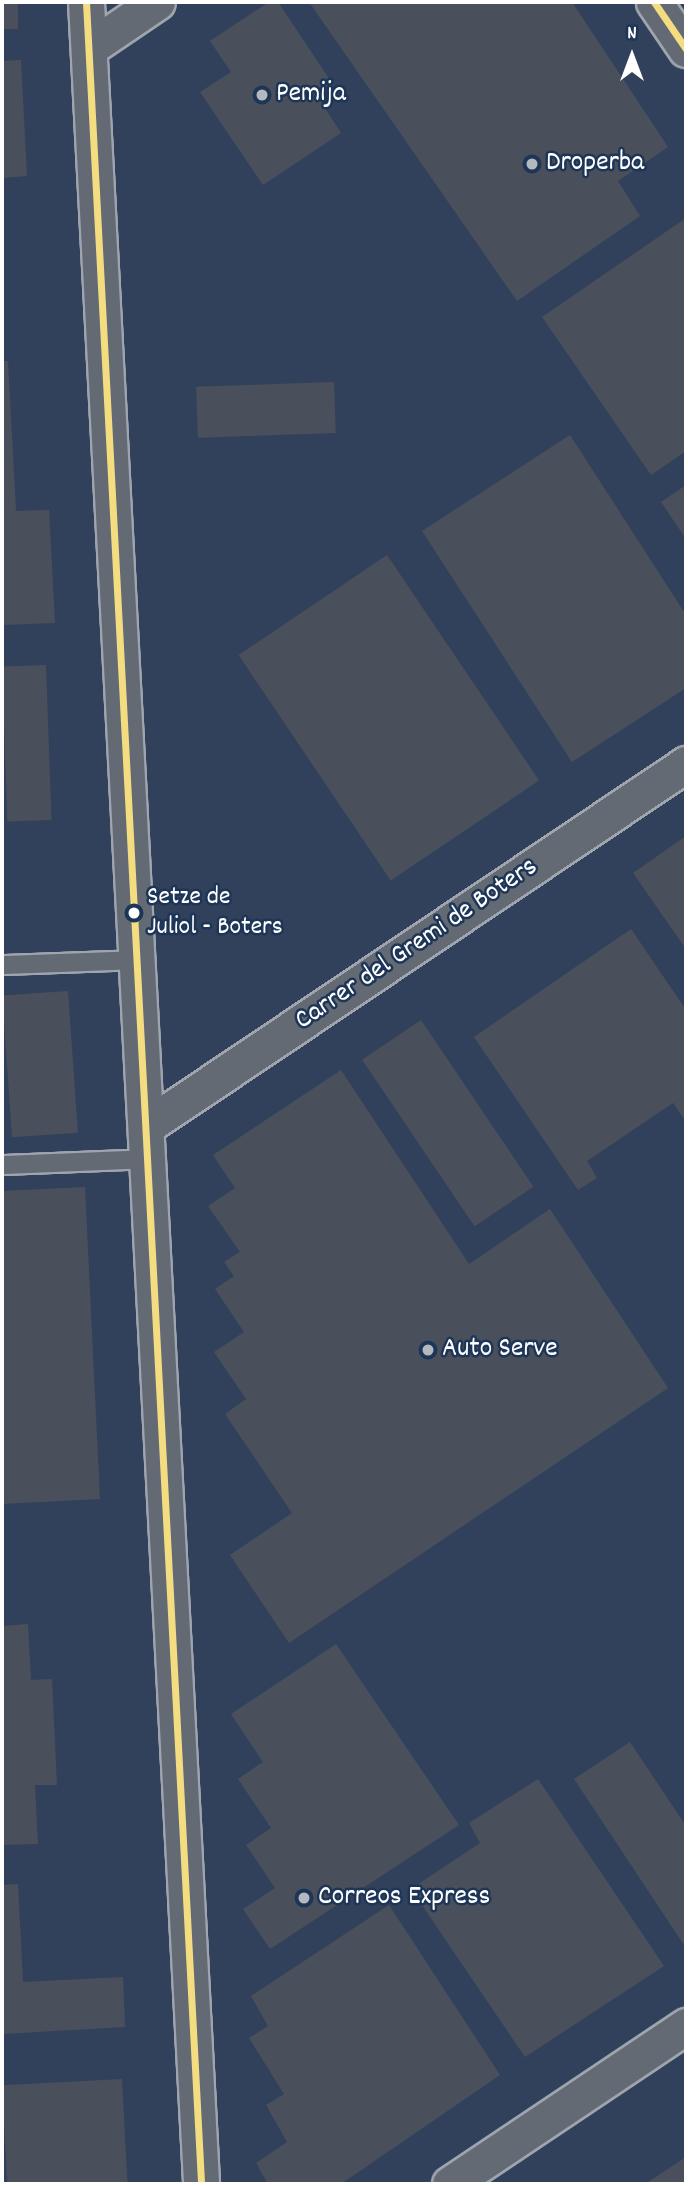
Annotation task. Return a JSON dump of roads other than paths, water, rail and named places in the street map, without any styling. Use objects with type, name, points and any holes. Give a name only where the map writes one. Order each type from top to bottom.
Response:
[{"type":"street","points":[[86,2],[149,1142],[201,2184]]},
{"type":"street","points":[[89,48],[157,2]]},
{"type":"street","points":[[654,2],[686,49]]},
{"type":"street","name":"Carrer del Gremi de Boters","points":[[149,1142],[686,764]]},
{"type":"street","points":[[450,2184],[686,2026]]},
{"type":"lane","points":[[2,965],[138,960]]},
{"type":"lane","points":[[2,1165],[149,1142]]},
{"type":"place","name":"Pemija","points":[[262,95]]},
{"type":"place","name":"Droperba","points":[[532,164]]},
{"type":"place","name":"Setze de Juliol - Boters","points":[[134,913]]},
{"type":"place","name":"Auto Serve","points":[[428,1350]]},
{"type":"place","name":"Correos Express","points":[[304,1898]]}]
